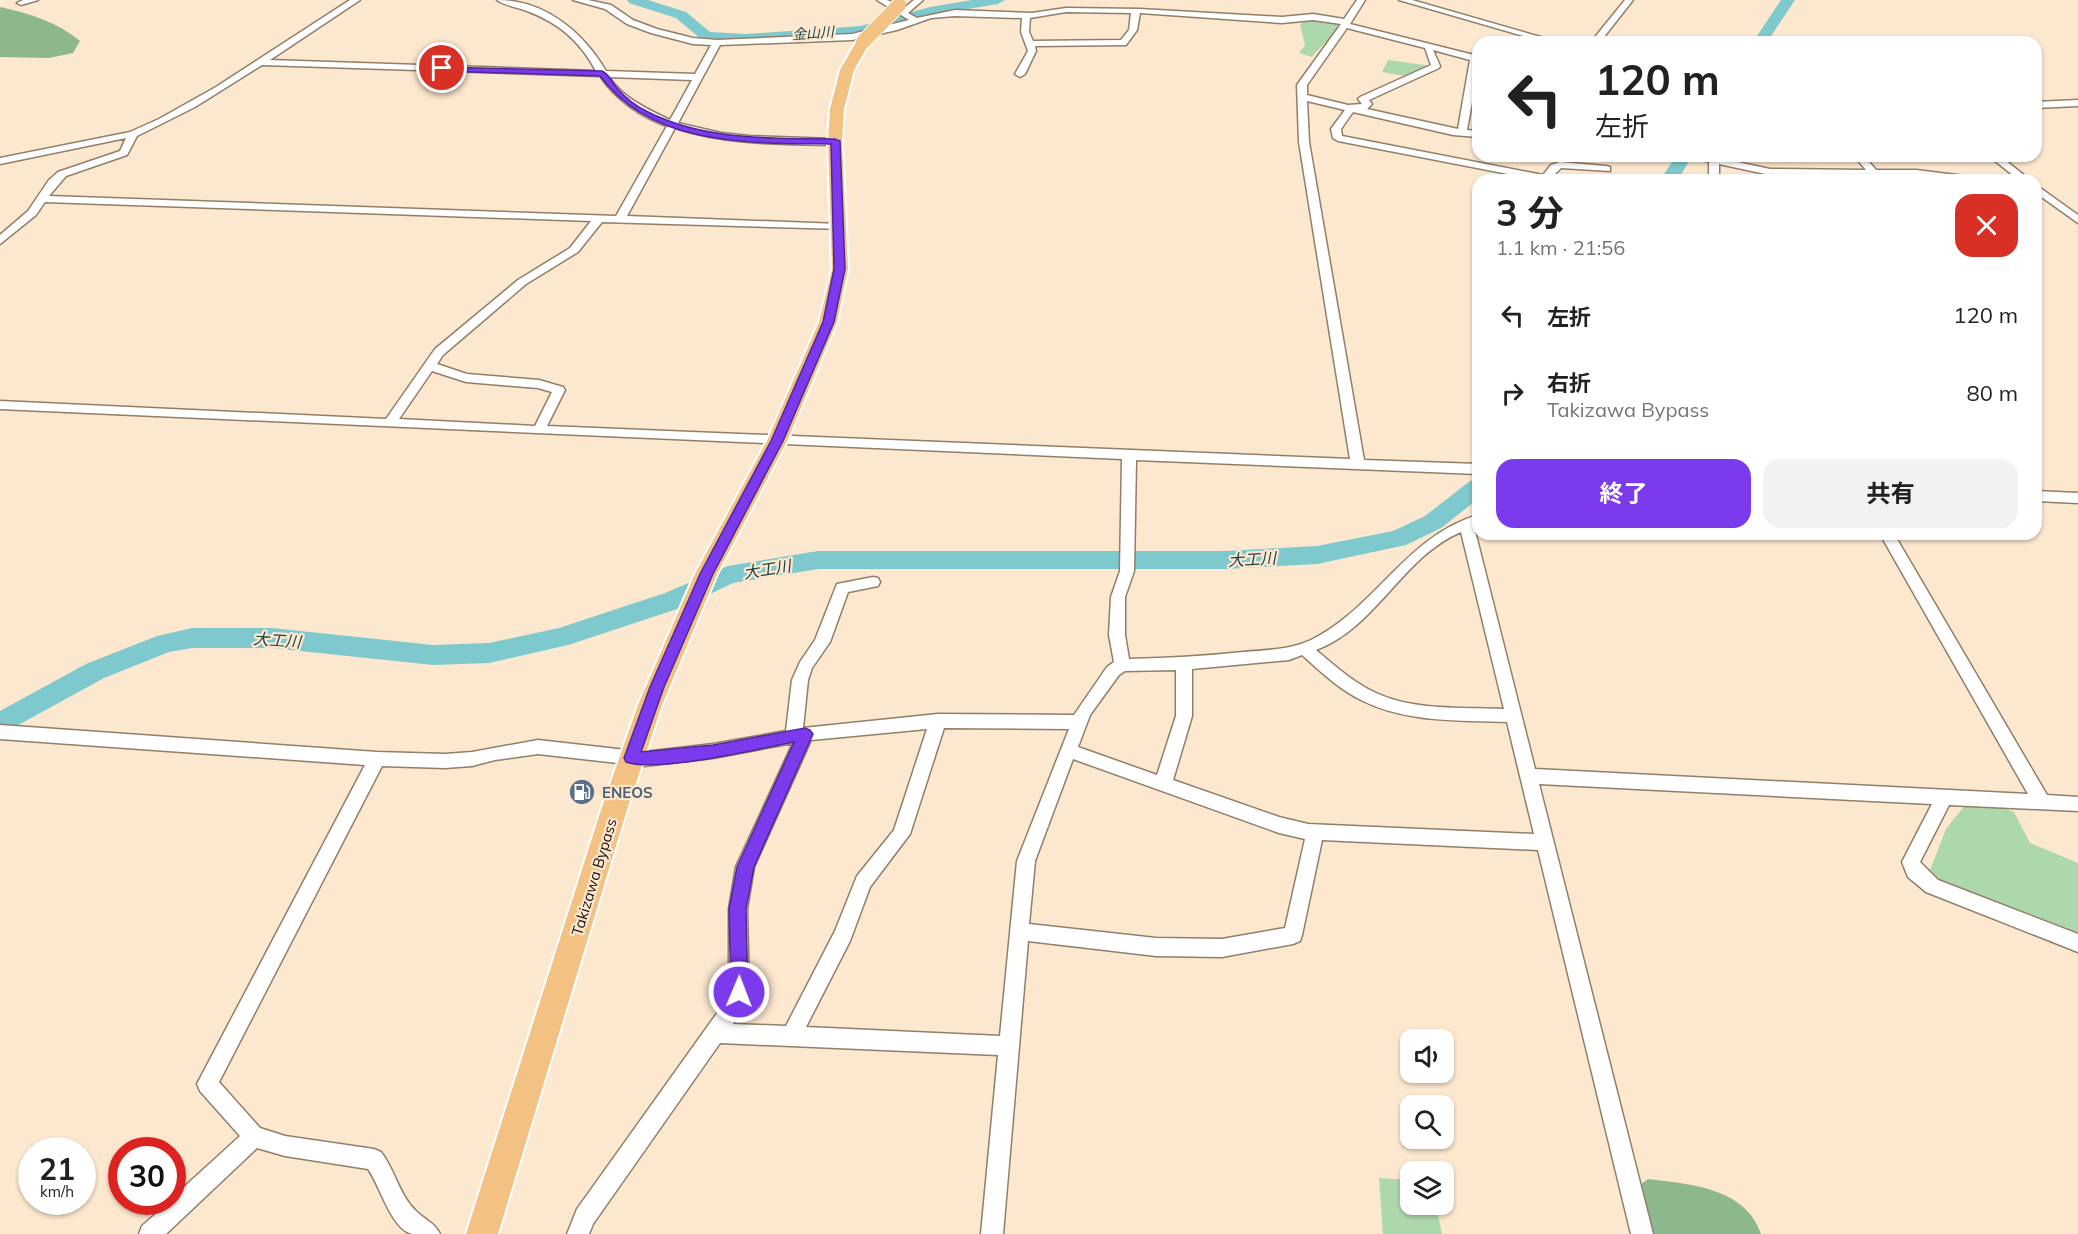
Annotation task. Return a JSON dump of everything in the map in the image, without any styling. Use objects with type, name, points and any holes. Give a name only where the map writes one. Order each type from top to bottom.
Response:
[{"type":"highway","name":"Takizawa Bypass","points":[[482,1234],[632,758],[654,696],[716,556],[777,441],[828,322],[840,269],[835,141],[837,109],[843,81],[852,58],[863,42],[903,6]]},
{"type":"street","points":[[21,3],[34,0]]},
{"type":"street","points":[[501,0],[561,12]]},
{"type":"street","points":[[577,0],[608,7],[630,22],[654,31],[693,41],[717,44],[852,37],[894,28],[915,20],[955,13],[1026,16],[1066,10],[1138,11],[1282,20],[1313,17],[1346,23],[1472,57]]},
{"type":"street","points":[[881,0],[903,6],[919,0]]},
{"type":"street","points":[[1031,44],[1123,42],[1133,30],[1138,11],[1145,0]]},
{"type":"street","points":[[1358,465],[1304,142],[1302,86],[1360,0]]},
{"type":"street","points":[[1403,0],[1532,36]]},
{"type":"street","points":[[1600,36],[1629,0]]},
{"type":"street","points":[[0,160],[133,134],[190,106],[350,1]]},
{"type":"street","points":[[903,6],[902,14],[915,20]]},
{"type":"street","points":[[549,10],[587,47],[602,74],[616,92],[641,112],[708,134],[759,140],[835,141]]},
{"type":"street","points":[[1020,74],[1031,56],[1031,44],[1025,32],[1026,16]]},
{"type":"street","points":[[619,221],[717,44]]},
{"type":"street","points":[[1347,108],[1364,107],[1366,104],[1364,99],[1436,66],[1429,53],[1429,46]]},
{"type":"street","points":[[260,62],[698,77]]},
{"type":"street","points":[[1462,133],[1472,93]]},
{"type":"street","points":[[1302,97],[1472,134]]},
{"type":"street","points":[[2042,105],[2078,103]]},
{"type":"street","points":[[1347,108],[1336,129],[1338,138],[1524,174]]},
{"type":"street","points":[[0,241],[22,223],[53,182],[62,174],[124,153],[133,134]]},
{"type":"street","points":[[1552,174],[1555,167],[1565,162]]},
{"type":"street","points":[[1577,162],[1606,169]]},
{"type":"street","points":[[1723,162],[1770,172],[1939,174]]},
{"type":"street","points":[[1865,162],[1874,172]]},
{"type":"street","points":[[2002,162],[2017,174]]},
{"type":"street","points":[[2042,193],[2078,220]]},
{"type":"street","points":[[42,199],[839,227]]},
{"type":"street","points":[[390,423],[447,344],[488,313],[522,282],[574,250],[598,220]]},
{"type":"street","points":[[429,366],[466,378],[516,381],[559,390],[539,430]]},
{"type":"street","points":[[0,405],[777,441],[1472,469]]},
{"type":"street","points":[[1122,665],[1117,635],[1118,597],[1127,571],[1130,456]]},
{"type":"street","points":[[2042,496],[2078,498]]},
{"type":"street","points":[[992,1234],[1008,1046],[1028,854],[1083,712],[1113,671],[1122,665],[1184,664],[1289,654],[1306,650],[1356,616],[1424,550],[1472,522]]},
{"type":"street","points":[[1476,540],[1514,716],[1642,1234]]},
{"type":"street","points":[[1890,540],[2042,802]]},
{"type":"street","points":[[578,1234],[585,1217],[716,1033],[739,992],[738,909],[746,867],[800,735],[800,680],[805,666],[822,642],[842,588],[873,582]]},
{"type":"street","points":[[1306,650],[1346,683],[1370,698],[1395,706],[1514,716]]},
{"type":"street","points":[[1163,784],[1184,716],[1184,664]]},
{"type":"street","points":[[0,732],[377,759],[445,761],[472,759],[538,747],[644,759],[713,751],[800,735],[938,721],[1079,722]]},
{"type":"street","points":[[791,1036],[843,934],[863,882],[901,834],[938,721]]},
{"type":"street","points":[[1067,750],[1279,825],[1315,832],[1545,842]]},
{"type":"street","points":[[377,759],[207,1084],[254,1137],[285,1146],[374,1159],[385,1172],[398,1207],[418,1227],[429,1234]]},
{"type":"street","points":[[1529,776],[2078,804]]},
{"type":"street","points":[[1945,796],[1911,862],[1914,871],[1932,886],[2078,943]]},
{"type":"street","points":[[1019,931],[1156,947],[1200,948],[1222,948],[1293,935],[1315,832]]},
{"type":"street","points":[[716,1033],[1008,1046]]},
{"type":"street","points":[[150,1234],[254,1137]]},
{"type":"green space","points":[[0,7],[42,19],[80,41],[73,53],[49,58],[0,57]]},
{"type":"green space","points":[[1306,20],[1336,22],[1338,25],[1330,38],[1312,57],[1299,53],[1305,45],[1300,25]]},
{"type":"green space","points":[[1388,60],[1432,66],[1410,77],[1382,72]]},
{"type":"green space","points":[[1965,805],[2001,807],[2014,812],[2030,843],[2078,863],[2078,937],[1935,880],[1929,873],[1946,829]]},
{"type":"green space","points":[[1379,1178],[1400,1179],[1400,1215],[1438,1215],[1442,1234],[1383,1234]]},
{"type":"green space","points":[[1648,1179],[1698,1186],[1730,1198],[1754,1219],[1761,1234],[1649,1234],[1640,1185]]},
{"type":"waterway","name":"金山川","points":[[634,0],[681,15],[706,36],[746,38],[862,30],[930,11],[998,0]]},
{"type":"waterway","name":"大工川","points":[[1764,36],[1788,0]]},
{"type":"waterway","name":"大工川","points":[[1673,174],[1680,162]]},
{"type":"waterway","name":"大工川","points":[[0,724],[95,671],[166,643],[192,638],[272,638],[433,655],[489,653],[559,638],[674,600],[728,575],[818,560],[1226,560],[1317,555],[1398,539],[1433,522],[1472,492]]},
{"type":"place","name":"ENEOS","points":[[582,792]]},
{"type":"route","points":[[442,68],[602,74],[616,92],[641,112],[674,125],[708,134],[759,140],[835,141],[840,269],[828,322],[777,441],[725,543],[706,574],[657,687],[632,758],[644,759],[713,751],[805,734],[746,867],[738,909],[739,992]]}]
